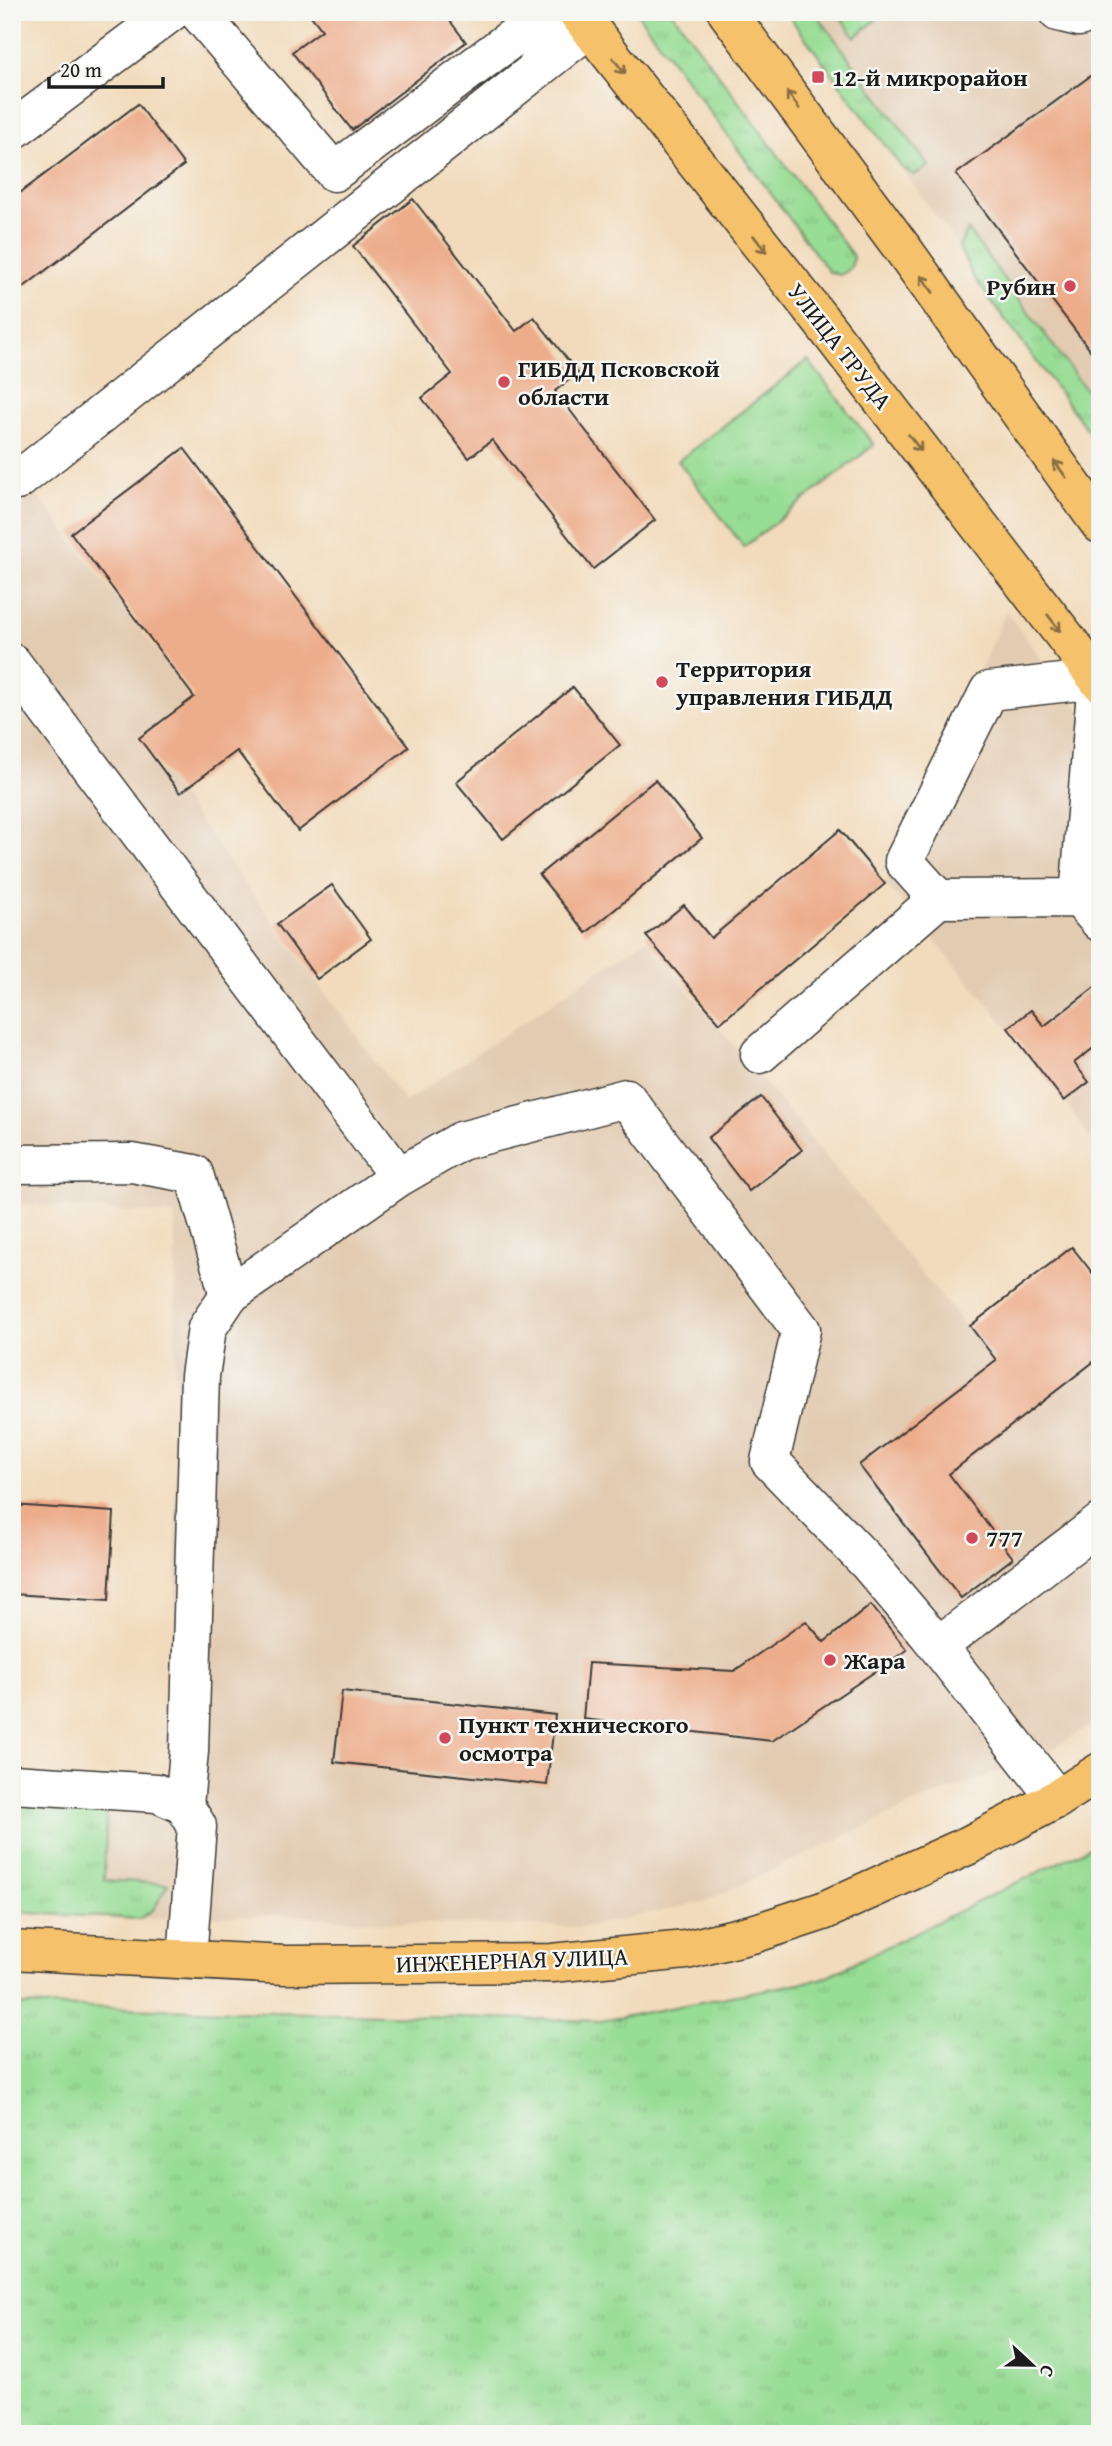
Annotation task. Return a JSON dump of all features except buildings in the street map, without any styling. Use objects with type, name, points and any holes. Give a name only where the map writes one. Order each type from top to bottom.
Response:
[{"type":"main road","points":[[727,12],[905,252],[1100,524]]},
{"type":"main road","name":"УЛИЦА ТРУДА","points":[[583,20],[1099,681]]},
{"type":"main road","name":"ИНЖЕНЕРНАЯ УЛИЦА","points":[[12,1950],[285,1965],[552,1963],[686,1950],[756,1933],[823,1911],[969,1845],[1057,1799],[1100,1772]]},
{"type":"lane","points":[[12,131],[171,12]]},
{"type":"lane","points":[[198,12],[334,172],[511,39],[583,20]]},
{"type":"lane","points":[[1058,12],[1079,17],[1093,12]]},
{"type":"lane","points":[[17,481],[583,20]]},
{"type":"lane","points":[[12,663],[399,1177]]},
{"type":"lane","points":[[1099,681],[1089,910],[938,899],[904,861],[989,691],[1099,681]]},
{"type":"lane","points":[[760,1054],[938,899]]},
{"type":"lane","points":[[184,1805],[189,1751],[200,1376],[207,1328],[229,1295],[399,1177],[461,1141],[626,1098],[801,1330],[770,1461],[868,1563],[938,1646],[1057,1799]]},
{"type":"lane","points":[[12,1164],[132,1163],[194,1174],[229,1295]]},
{"type":"lane","points":[[938,1646],[1100,1523]]},
{"type":"lane","points":[[12,1784],[157,1793],[184,1805],[197,1826],[187,1959]]},
{"type":"shaded area","points":[[786,12],[1100,12],[1100,447],[972,275],[959,247]]},
{"type":"shaded area","points":[[12,462],[193,697],[138,738],[405,1102],[646,939],[967,1328],[1072,1247],[1100,1279],[1100,1719],[1046,1753],[911,1805],[704,1902],[584,1927],[394,1923],[290,1915],[139,1919],[154,1909],[104,1881],[107,1798],[172,1796],[176,1622],[175,1215],[12,1203]]},
{"type":"shaded area","points":[[1006,611],[1100,737],[1100,1152],[1008,1028],[885,884]]},
{"type":"green space","points":[[636,12],[672,12],[853,256],[848,271],[839,275],[829,272]]},
{"type":"green space","points":[[786,12],[815,12],[929,166],[914,175],[902,168]]},
{"type":"green space","points":[[837,12],[871,12],[876,20],[855,37]]},
{"type":"green space","points":[[968,230],[1100,409],[1100,447],[972,275],[959,247]]},
{"type":"green space","points":[[808,360],[874,445],[744,547],[678,461]]},
{"type":"green space","points":[[12,1792],[107,1798],[104,1880],[168,1884],[154,1909],[139,1919],[12,1912]]},
{"type":"green space","points":[[1100,1842],[1100,2434],[12,2434],[12,2005],[601,2021],[821,1979]]},
{"type":"place","name":"12-й микрорайон","points":[[818,77]]},
{"type":"place","name":"Рубин","points":[[1070,286]]},
{"type":"place","name":"ГИБДД Псковской области","points":[[504,382]]},
{"type":"place","name":"Территория управления ГИБДД","points":[[662,682]]},
{"type":"place","name":"777","points":[[972,1538]]},
{"type":"place","name":"Жара","points":[[830,1660]]},
{"type":"place","name":"Пункт технического осмотра","points":[[445,1738]]}]
